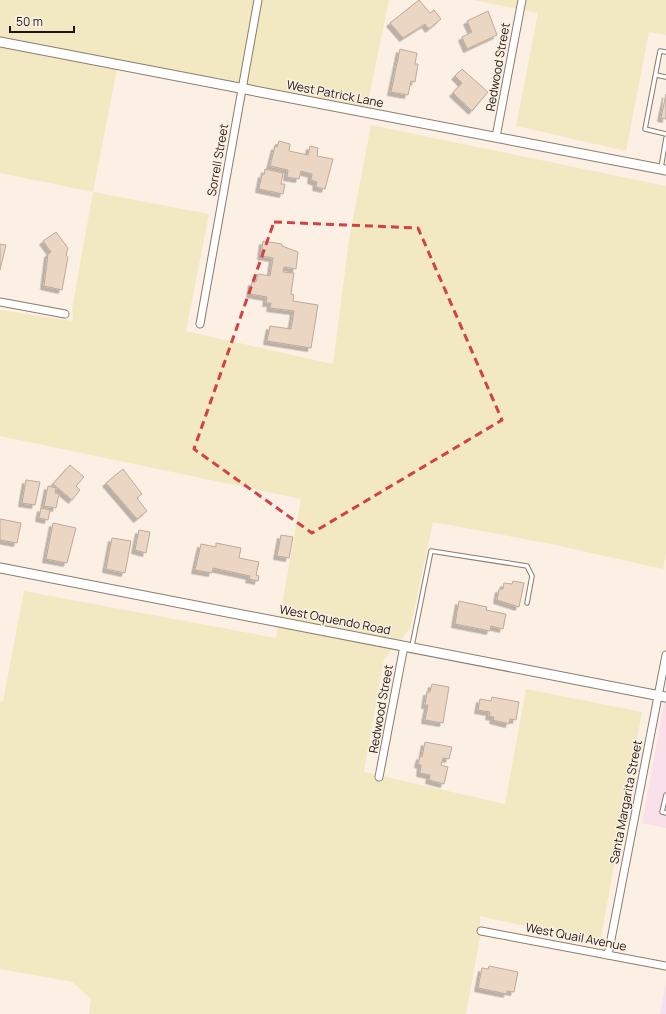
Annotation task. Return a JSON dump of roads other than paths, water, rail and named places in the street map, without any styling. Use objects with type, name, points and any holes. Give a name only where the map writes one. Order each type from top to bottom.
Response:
[{"type":"street","name":"Sorrell Street","points":[[200,324],[258,0]]},
{"type":"street","name":"Redwood Street","points":[[496,138],[522,0]]},
{"type":"street","name":"West Patrick Lane","points":[[0,42],[664,170]]},
{"type":"street","points":[[0,302],[65,314]]},
{"type":"street","name":"West Oquendo Road","points":[[0,568],[662,696]]},
{"type":"street","name":"Redwood Street","points":[[380,777],[408,647]]},
{"type":"street","name":"Santa Margarita Street","points":[[608,955],[662,696],[666,654]]},
{"type":"street","name":"West Quail Avenue","points":[[482,931],[666,966]]},
{"type":"lane","points":[[666,52],[660,51],[645,129],[666,134]]},
{"type":"lane","points":[[656,75],[666,77]]},
{"type":"lane","points":[[664,170],[666,138]]},
{"type":"lane","points":[[408,647],[431,551],[527,566],[532,576],[527,603]]},
{"type":"lane","points":[[666,794],[662,812],[666,813]]}]
